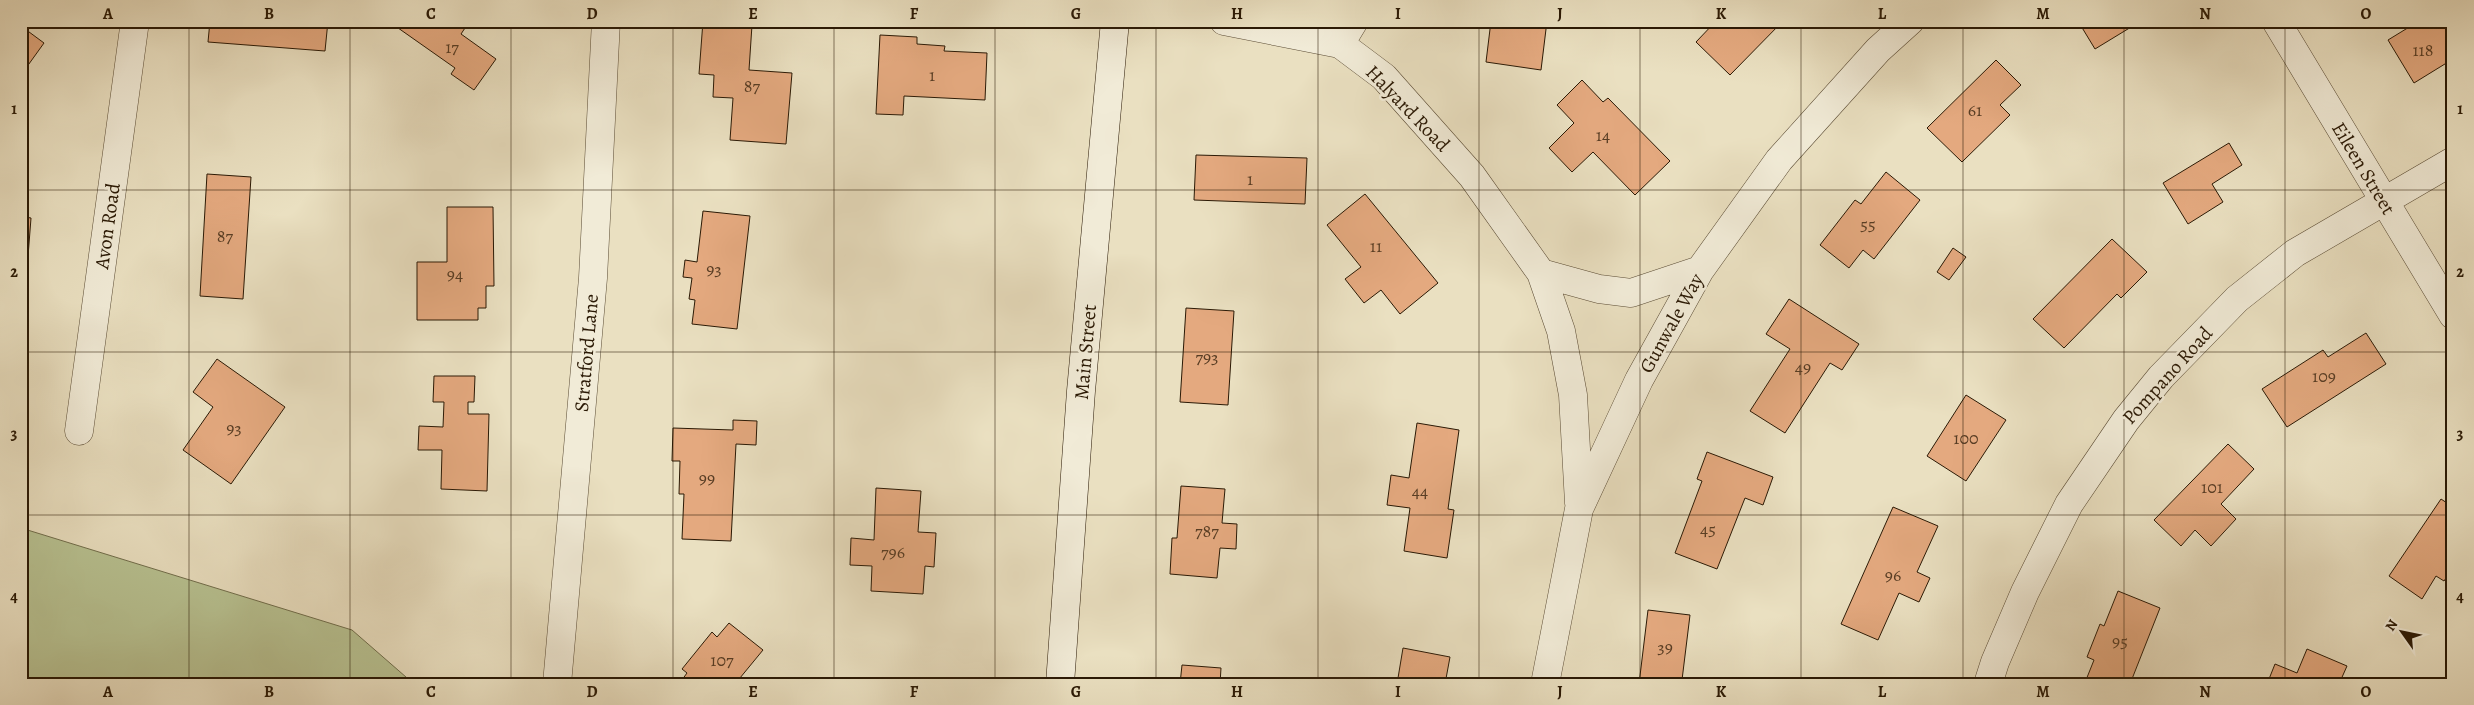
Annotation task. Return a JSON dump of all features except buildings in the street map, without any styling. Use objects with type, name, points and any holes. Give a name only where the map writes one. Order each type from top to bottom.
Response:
[{"type":"street","name":"Avon Road","points":[[79,431],[135,21]]},
{"type":"street","name":"Stratford Lane","points":[[557,684],[593,278],[606,21]]},
{"type":"street","name":"Main Street","points":[[1060,684],[1081,391],[1115,21]]},
{"type":"street","name":"Halyard Road","points":[[1224,21],[1347,32],[1384,78],[1466,169],[1541,272],[1561,331],[1573,394],[1579,509]]},
{"type":"street","name":"Gunwale Way","points":[[1545,684],[1579,509],[1639,380],[1700,270],[1779,160],[1878,50],[1910,21]]},
{"type":"street","name":"Eileen Street","points":[[2276,21],[2453,315]]},
{"type":"street","name":"Pompano Road","points":[[1988,684],[2024,592],[2069,504],[2126,420],[2161,378],[2237,298],[2295,253],[2453,161]]},
{"type":"street","points":[[1541,272],[1599,289],[1631,293],[1700,270]]},
{"type":"green space","points":[[21,528],[352,630],[414,684],[21,684]]}]
